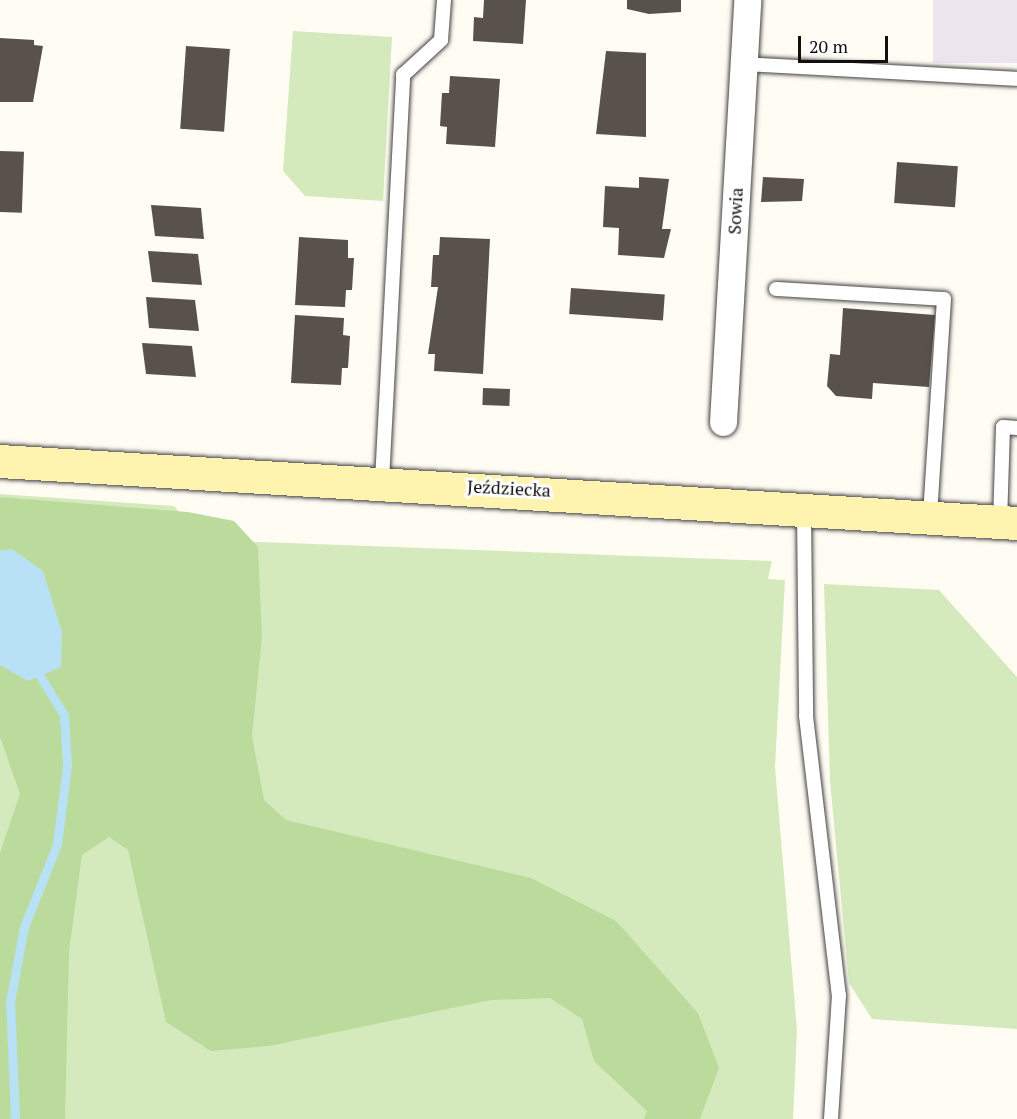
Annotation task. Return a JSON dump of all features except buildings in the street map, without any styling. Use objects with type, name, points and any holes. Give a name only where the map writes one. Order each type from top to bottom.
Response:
[{"type":"street","name":"Sowia","points":[[723,422],[747,0]]},
{"type":"street","name":"Jeździecka","points":[[0,461],[382,481],[1008,523]]},
{"type":"lane","points":[[382,481],[404,75],[441,40],[444,0]]},
{"type":"lane","points":[[743,64],[1017,79]]},
{"type":"lane","points":[[776,289],[944,299],[930,518]]},
{"type":"lane","points":[[1008,523],[1003,427],[1017,428]]},
{"type":"lane","points":[[804,511],[806,716],[839,995],[831,1119]]},
{"type":"shaded area","points":[[933,0],[1017,0],[1017,63],[933,63]]},
{"type":"green space","points":[[293,31],[392,37],[383,201],[305,196],[283,171]]},
{"type":"green space","points":[[0,494],[174,506],[204,540],[772,561],[768,579],[785,580],[775,767],[797,1030],[793,1119],[0,1119]]},
{"type":"green space","points":[[0,497],[188,512],[234,521],[258,547],[262,637],[252,736],[264,800],[286,820],[531,878],[616,921],[698,1013],[719,1068],[700,1119],[644,1119],[647,1111],[594,1061],[582,1019],[550,998],[491,1000],[269,1046],[211,1051],[166,1022],[128,850],[109,837],[82,855],[69,951],[65,1119],[0,1119],[0,853],[20,794],[0,737]]},
{"type":"green space","points":[[824,584],[939,590],[1017,677],[1017,1029],[872,1019],[849,983],[830,781]]},
{"type":"water","points":[[12,549],[43,571],[62,632],[61,667],[28,681],[0,665],[0,551]]},
{"type":"waterway","points":[[15,1119],[10,1002],[24,927],[57,844],[67,766],[64,715],[40,676]]}]
